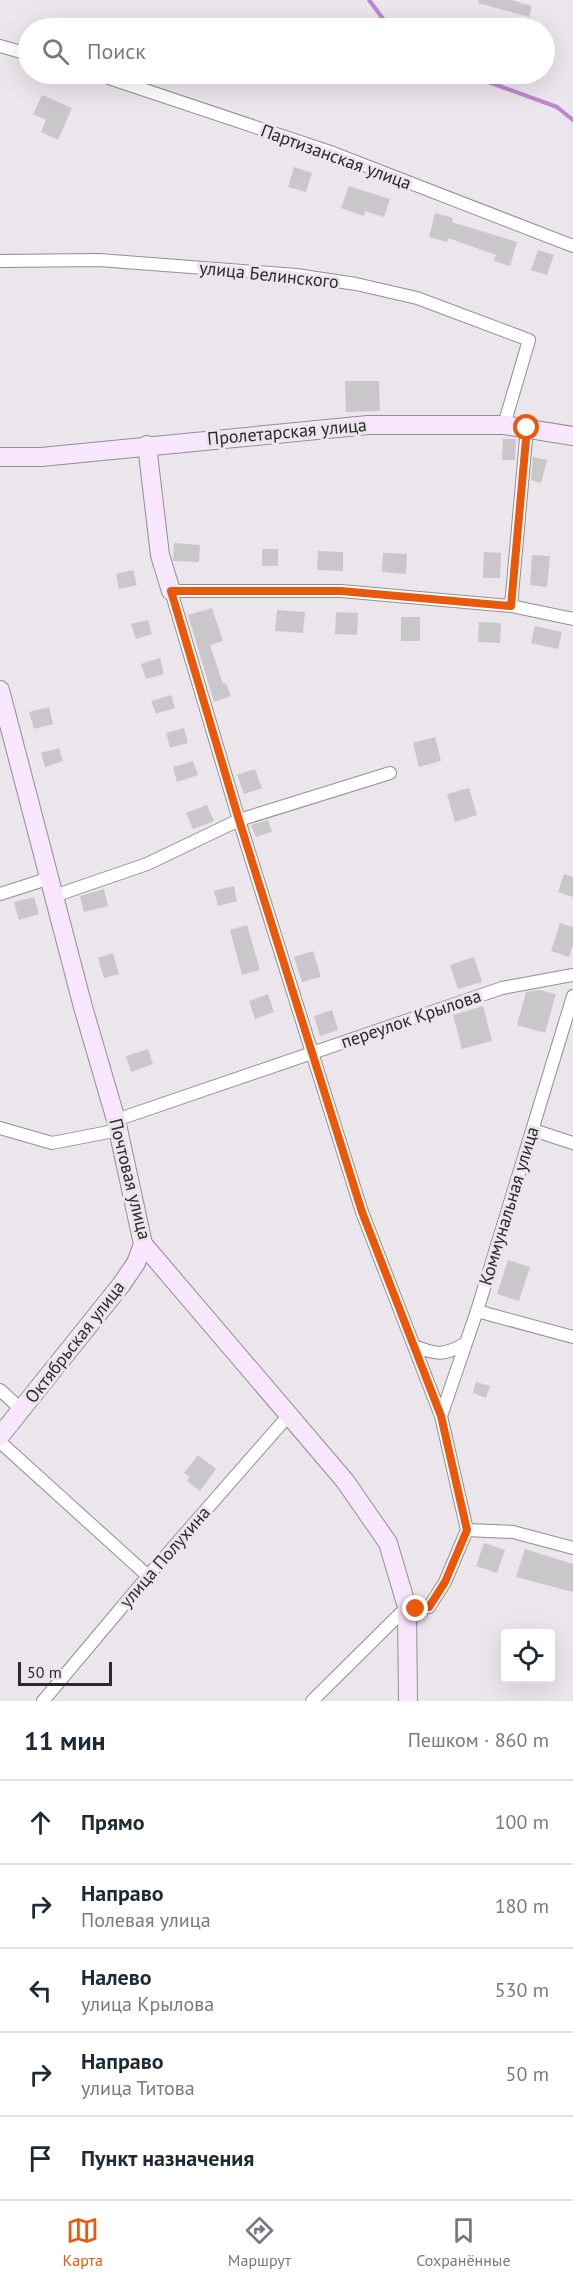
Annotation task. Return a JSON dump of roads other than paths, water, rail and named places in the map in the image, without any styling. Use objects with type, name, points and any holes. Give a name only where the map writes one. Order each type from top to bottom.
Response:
[{"type":"main road","name":"Пролетарская улица","points":[[0,457],[42,457],[368,424],[504,424],[573,436]]},
{"type":"main road","points":[[147,445],[160,555],[171,591]]},
{"type":"main road","name":"Почтовая улица","points":[[0,690],[83,1007],[118,1125],[143,1244],[345,1481],[388,1543],[407,1607],[408,1701]]},
{"type":"main road","name":"Октябрьская улица","points":[[0,1436],[121,1286],[136,1263],[143,1244]]},
{"type":"street","points":[[0,46],[18,51]]},
{"type":"street","name":"Партизанская улица","points":[[127,84],[333,153],[573,246]]},
{"type":"street","name":"улица Белинского","points":[[0,261],[99,260],[296,275],[356,284],[417,298],[529,340],[504,424]]},
{"type":"street","points":[[511,606],[527,428]]},
{"type":"street","points":[[312,1701],[407,1607],[416,1609],[429,1607],[445,1582],[467,1530],[441,1416],[362,1212],[239,820],[171,591],[341,591],[511,606],[573,619]]},
{"type":"street","points":[[54,896],[147,864],[239,820],[390,774]]},
{"type":"street","points":[[0,894],[50,878]]},
{"type":"street","name":"переулок Крылова","points":[[0,1128],[52,1143],[118,1125],[312,1052],[502,988],[573,975]]},
{"type":"street","name":"Коммунальная улица","points":[[441,1416],[477,1311],[573,996]]},
{"type":"street","points":[[533,1130],[573,1143]]},
{"type":"street","points":[[477,1311],[573,1337]]},
{"type":"street","points":[[414,1346],[435,1354],[451,1352],[466,1343]]},
{"type":"street","points":[[0,1390],[22,1410]]},
{"type":"street","name":"улица Полухина","points":[[43,1701],[148,1576],[289,1415]]},
{"type":"street","points":[[0,1442],[148,1576]]},
{"type":"street","points":[[467,1530],[513,1532],[573,1548]]},
{"type":"waterway","points":[[369,0],[382,18]]},
{"type":"waterway","points":[[494,84],[557,107],[573,120]]}]
